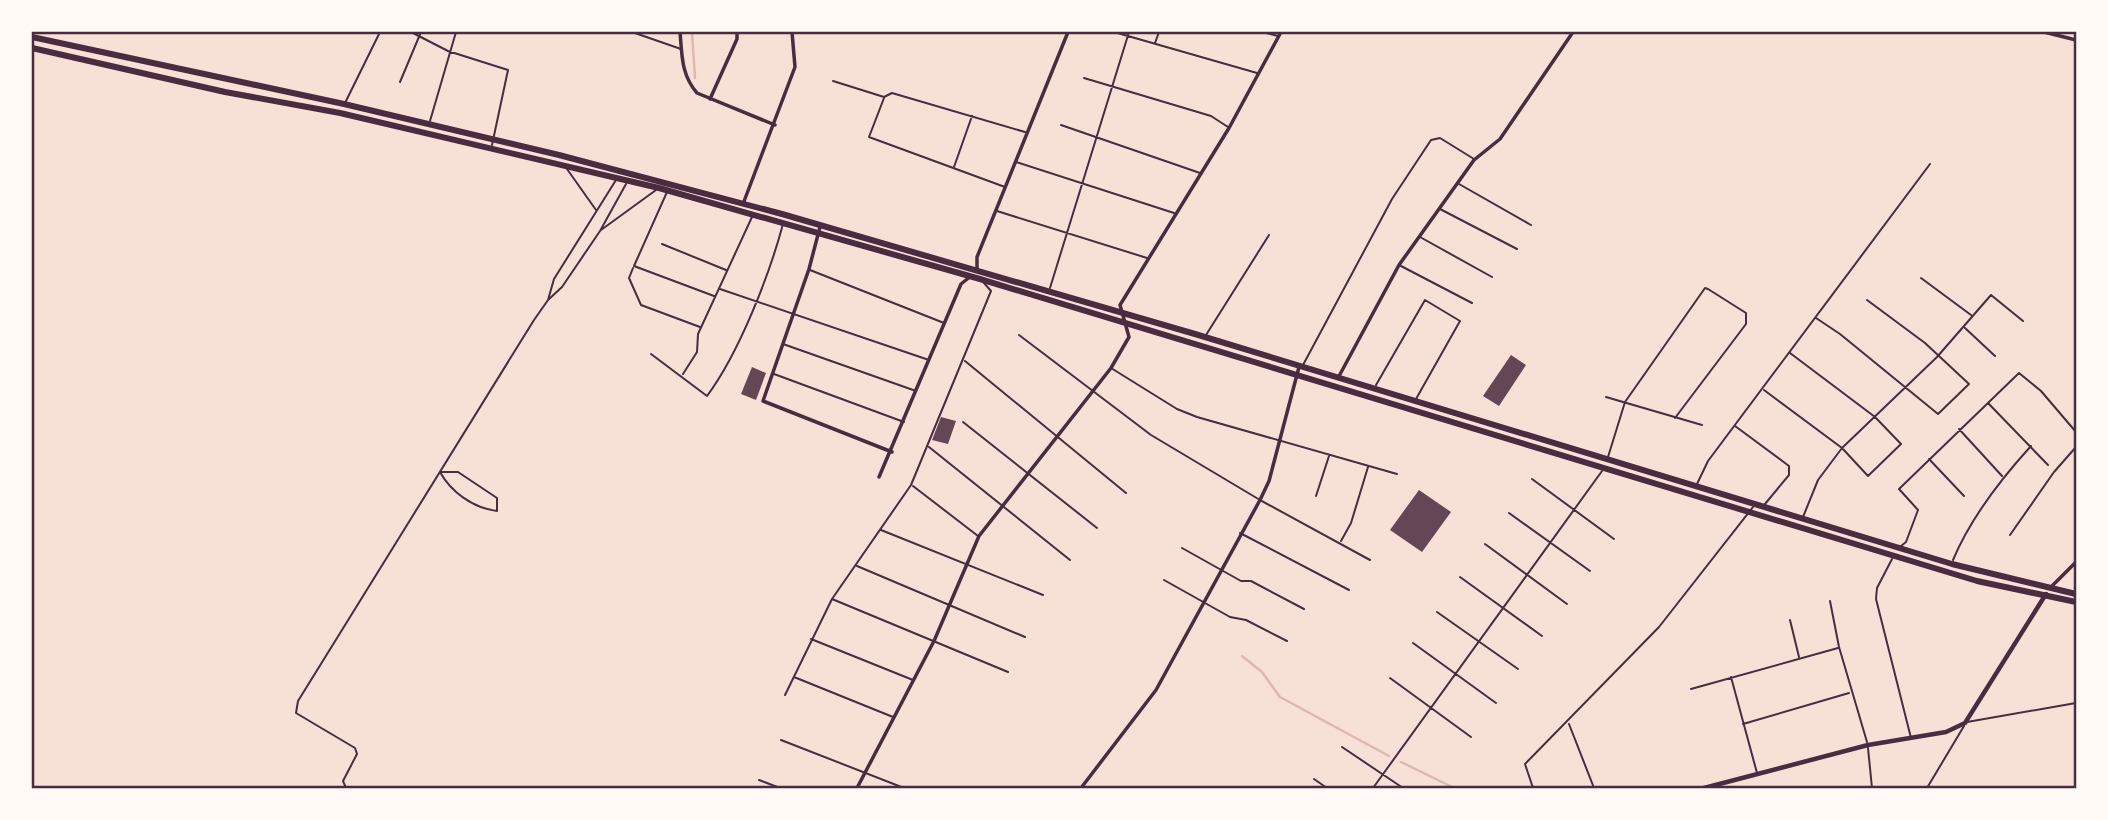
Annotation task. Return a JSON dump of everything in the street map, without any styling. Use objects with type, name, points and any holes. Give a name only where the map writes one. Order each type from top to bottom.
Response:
[{"type":"main road","points":[[32,37],[344,104],[743,204],[819,230],[973,274],[1049,291],[1205,337],[1952,564],[2049,590],[2077,594]]},
{"type":"main road","points":[[32,48],[213,89],[340,113],[659,188],[783,223],[819,230]]},
{"type":"main road","points":[[973,274],[980,279],[1297,376],[1977,581],[2077,602]]},
{"type":"street","points":[[680,32],[683,67],[689,85],[703,97],[775,125]]},
{"type":"street","points":[[710,99],[727,64],[737,32]]},
{"type":"street","points":[[743,204],[775,125],[794,67],[792,32]]},
{"type":"street","points":[[879,477],[892,452],[961,284],[973,274],[995,210],[1068,32]]},
{"type":"street","points":[[1335,387],[1399,265],[1474,160],[1500,139],[1573,32]]},
{"type":"street","points":[[2044,32],[2077,40]]},
{"type":"street","points":[[857,789],[934,641],[979,536],[1111,368],[1129,337],[1120,305],[1229,128],[1280,34]]},
{"type":"street","points":[[819,230],[809,269],[763,401],[892,452]]},
{"type":"street","points":[[1081,789],[1156,690],[1260,500],[1269,481],[1299,367]]},
{"type":"street","points":[[1704,789],[1868,745],[1946,732],[1965,723],[2049,590],[2077,562]]},
{"type":"lane","points":[[340,113],[380,32]]},
{"type":"lane","points":[[411,32],[448,51],[508,70],[492,149]]},
{"type":"lane","points":[[400,82],[421,32]]},
{"type":"lane","points":[[429,125],[448,51],[456,32]]},
{"type":"lane","points":[[632,32],[681,49]]},
{"type":"lane","points":[[1114,32],[1258,73]]},
{"type":"lane","points":[[1049,291],[1129,32]]},
{"type":"lane","points":[[1156,43],[1159,32]]},
{"type":"lane","points":[[1262,32],[1280,34]]},
{"type":"lane","points":[[1084,78],[1211,116],[1229,128]]},
{"type":"lane","points":[[833,81],[884,97]]},
{"type":"lane","points":[[1005,187],[869,137],[884,97],[892,93],[1026,132]]},
{"type":"lane","points":[[954,168],[972,116]]},
{"type":"lane","points":[[1061,125],[1201,173]]},
{"type":"lane","points":[[1299,367],[1307,364],[1314,340],[1392,200],[1431,140],[1440,138],[1474,160]]},
{"type":"lane","points":[[1015,162],[1175,214]]},
{"type":"lane","points":[[1693,494],[1708,461],[1930,164]]},
{"type":"lane","points":[[564,165],[597,211]]},
{"type":"lane","points":[[346,789],[343,781],[357,754],[355,748],[296,713],[298,701],[548,300],[562,287],[600,231],[627,182],[623,172],[554,279],[548,300]]},
{"type":"lane","points":[[1458,183],[1531,225]]},
{"type":"lane","points":[[600,231],[659,188]]},
{"type":"lane","points":[[667,191],[629,278],[641,305],[701,328]]},
{"type":"lane","points":[[683,375],[697,352],[701,328],[714,296],[720,289],[753,215],[743,204]]},
{"type":"lane","points":[[1440,208],[1517,249]]},
{"type":"lane","points":[[995,210],[1147,258]]},
{"type":"lane","points":[[651,354],[683,375],[707,396],[728,363],[776,251],[783,223]]},
{"type":"lane","points":[[1205,337],[1269,235]]},
{"type":"lane","points":[[1419,236],[1492,277]]},
{"type":"lane","points":[[662,244],[728,271]]},
{"type":"lane","points":[[1399,265],[1472,303]]},
{"type":"lane","points":[[634,266],[714,296]]},
{"type":"lane","points":[[809,269],[945,323]]},
{"type":"lane","points":[[1922,278],[1972,317]]},
{"type":"lane","points":[[785,695],[810,638],[832,599],[911,485],[991,291],[980,279]]},
{"type":"lane","points":[[1373,789],[1575,511],[1607,460],[1625,402],[1705,288],[1746,313],[1746,324],[1675,418]]},
{"type":"lane","points":[[720,289],[929,361]]},
{"type":"lane","points":[[1800,528],[1818,480],[1842,449],[1937,357],[1991,295],[2023,321]]},
{"type":"lane","points":[[1374,389],[1425,300],[1445,310],[1460,321],[1409,410]]},
{"type":"lane","points":[[1815,318],[1907,387],[1938,414],[1969,384],[1925,343],[1867,300]]},
{"type":"lane","points":[[1964,327],[1995,356]]},
{"type":"lane","points":[[1019,335],[1151,435],[1260,500],[1370,559]]},
{"type":"lane","points":[[783,344],[917,391]]},
{"type":"lane","points":[[1763,389],[1842,449],[1868,476],[1901,444],[1875,417],[1790,353]]},
{"type":"lane","points":[[964,361],[1126,493]]},
{"type":"lane","points":[[1111,368],[1177,410],[1397,474]]},
{"type":"lane","points":[[1911,739],[1876,599],[1886,567],[1906,542],[1918,510],[1899,489],[1928,458],[2019,373],[2041,390],[2077,432]]},
{"type":"lane","points":[[772,374],[904,422]]},
{"type":"lane","points":[[1606,397],[1702,425]]},
{"type":"lane","points":[[1987,401],[2048,465]]},
{"type":"lane","points":[[962,422],[1097,528]]},
{"type":"lane","points":[[1734,426],[1789,466],[1789,475],[1764,506]]},
{"type":"lane","points":[[1959,429],[2003,476]]},
{"type":"lane","points":[[1952,564],[1961,542],[2003,476],[2031,446]]},
{"type":"lane","points":[[928,447],[1070,560]]},
{"type":"lane","points":[[2010,535],[2054,472],[2077,447]]},
{"type":"lane","points":[[1316,496],[1329,455]]},
{"type":"lane","points":[[1928,458],[1964,496]]},
{"type":"lane","points":[[1340,543],[1351,523],[1368,467]]},
{"type":"lane","points":[[440,472],[458,472],[497,498],[497,511],[484,509],[449,488],[440,472]]},
{"type":"lane","points":[[1532,479],[1614,539]]},
{"type":"lane","points":[[911,485],[979,536]]},
{"type":"lane","points":[[1533,789],[1525,764],[1569,723],[1658,627],[1751,513],[1754,503]]},
{"type":"lane","points":[[1509,513],[1590,571]]},
{"type":"lane","points":[[880,530],[964,566],[1043,595]]},
{"type":"lane","points":[[1240,533],[1349,590]]},
{"type":"lane","points":[[1485,544],[1567,604]]},
{"type":"lane","points":[[1182,548],[1241,581],[1251,581],[1304,609]]},
{"type":"lane","points":[[856,566],[1025,637]]},
{"type":"lane","points":[[1460,577],[1542,636]]},
{"type":"lane","points":[[1164,580],[1230,617],[1246,620],[1287,641]]},
{"type":"lane","points":[[832,599],[1008,672]]},
{"type":"lane","points":[[1830,601],[1839,648],[1868,745],[1872,789]]},
{"type":"lane","points":[[1437,612],[1518,669]]},
{"type":"lane","points":[[1790,620],[1799,659]]},
{"type":"lane","points":[[810,638],[915,680]]},
{"type":"lane","points":[[1413,643],[1496,704]]},
{"type":"lane","points":[[1690,689],[1839,648]]},
{"type":"lane","points":[[793,676],[893,717]]},
{"type":"lane","points":[[1731,677],[1757,774]]},
{"type":"lane","points":[[1390,678],[1471,737]]},
{"type":"lane","points":[[1742,724],[1851,693]]},
{"type":"lane","points":[[1927,789],[1965,723],[2077,703]]},
{"type":"lane","points":[[1569,723],[1594,789]]},
{"type":"lane","points":[[781,740],[904,789]]},
{"type":"lane","points":[[1342,747],[1403,789]]},
{"type":"lane","points":[[1314,779],[1327,789]]},
{"type":"lane","points":[[759,780],[780,789]]},
{"type":"building","points":[[1511,355],[1526,365],[1499,406],[1483,396]]},
{"type":"building","points":[[752,367],[766,373],[756,400],[741,394]]},
{"type":"building","points":[[941,417],[956,421],[948,444],[932,440]]},
{"type":"building","points":[[1419,490],[1451,512],[1422,552],[1390,530]]},
{"type":"waterway","points":[[692,32],[695,78]]},
{"type":"waterway","points":[[1242,656],[1262,672],[1280,697],[1389,756]]},
{"type":"waterway","points":[[1401,762],[1454,788]]}]
